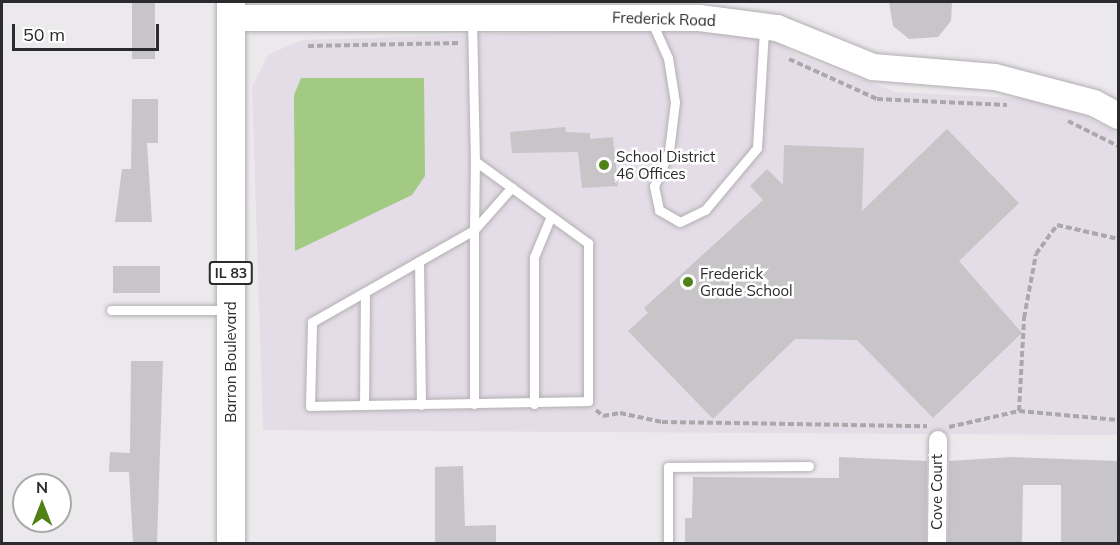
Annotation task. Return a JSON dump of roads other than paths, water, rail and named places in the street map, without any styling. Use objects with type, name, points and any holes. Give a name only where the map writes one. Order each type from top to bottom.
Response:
[{"type":"main road","name":"Barron Boulevard","points":[[231,10],[231,543]]},
{"type":"street","name":"Frederick Road","points":[[231,10],[472,30],[651,18],[764,35],[873,67],[995,77],[1094,103],[1119,116]]},
{"type":"street","name":"Cove Court","points":[[937,543],[938,440]]},
{"type":"lane","points":[[651,18],[668,57],[675,102],[669,151],[654,186],[659,210],[680,222],[705,210],[757,148],[764,35]]},
{"type":"lane","points":[[472,30],[475,161],[474,404]]},
{"type":"lane","points":[[475,161],[588,243],[588,401],[534,404],[310,406],[312,322],[474,230],[512,188]]},
{"type":"lane","points":[[534,404],[534,257],[550,216]]},
{"type":"lane","points":[[420,261],[421,405]]},
{"type":"lane","points":[[364,405],[365,292]]},
{"type":"lane","points":[[111,310],[231,310]]},
{"type":"lane","points":[[668,543],[668,467],[809,466]]},
{"type":"place","name":"School District 46 Offices","points":[[604,165]]},
{"type":"place","name":"Frederick Grade School","points":[[688,282]]}]
